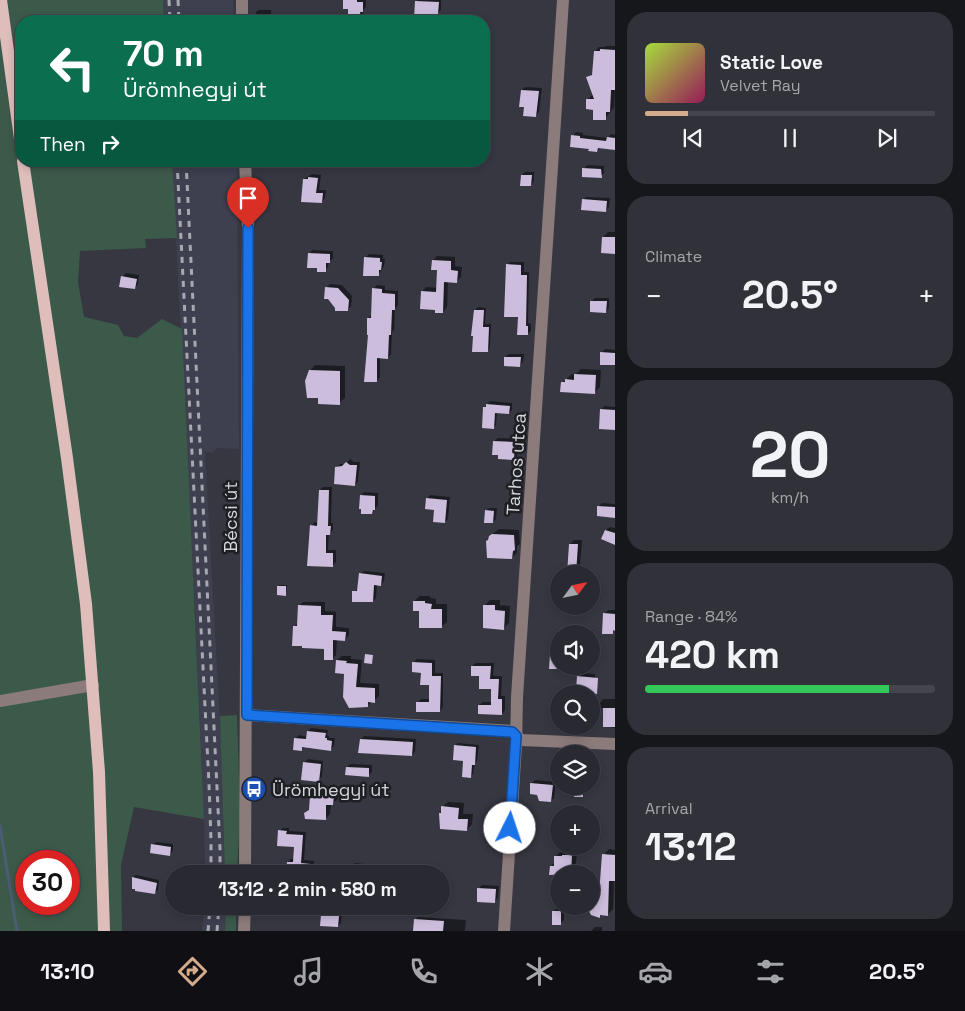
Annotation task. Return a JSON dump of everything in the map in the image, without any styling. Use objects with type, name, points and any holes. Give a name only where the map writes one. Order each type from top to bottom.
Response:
[{"type":"main road","points":[[1,0],[15,102]]},
{"type":"main road","points":[[24,167],[67,458],[86,604],[100,772],[104,931]]},
{"type":"street","points":[[242,0],[242,15]]},
{"type":"street","name":"Tarhos utca","points":[[504,931],[517,697],[531,508],[563,0]]},
{"type":"street","name":"Bécsi út","points":[[245,167],[248,228],[245,865]]},
{"type":"street","points":[[1,701],[93,685]]},
{"type":"street","points":[[247,715],[512,732],[521,740],[615,744]]},
{"type":"street","points":[[244,931],[245,915]]},
{"type":"shaded area","points":[[163,0],[233,0],[234,15],[164,15]]},
{"type":"shaded area","points":[[172,167],[237,167],[239,449],[217,448],[212,453],[205,452],[221,737],[225,865],[205,865]]},
{"type":"shaded area","points":[[203,915],[226,915],[225,931],[202,931]]},
{"type":"green space","points":[[0,0],[163,0],[164,15],[15,15],[15,167],[172,167],[177,238],[145,239],[146,248],[80,251],[78,282],[84,317],[118,325],[124,336],[137,338],[162,319],[182,329],[204,819],[134,807],[121,865],[122,931],[0,931]]},
{"type":"green space","points":[[237,715],[240,812],[237,865],[225,865],[220,716]]},
{"type":"green space","points":[[226,915],[236,915],[236,931],[225,931]]},
{"type":"building","points":[[343,0],[363,2],[363,12],[360,12],[360,15],[348,15],[348,9],[343,9]]},
{"type":"building","points":[[415,1],[439,2],[438,14],[414,15]]},
{"type":"building","points":[[600,49],[615,50],[615,90],[611,90],[610,112],[606,112],[606,120],[593,120],[593,110],[586,109],[586,99],[594,99],[586,77],[592,75],[594,51],[600,51]]},
{"type":"building","points":[[521,90],[539,91],[536,117],[523,116],[524,107],[519,107]]},
{"type":"building","points":[[571,135],[606,141],[607,137],[615,138],[615,150],[598,148],[597,152],[570,147]]},
{"type":"building","points":[[582,168],[601,169],[602,178],[582,177]]},
{"type":"building","points":[[521,175],[532,175],[531,186],[520,186]]},
{"type":"building","points":[[308,177],[318,178],[316,193],[323,193],[322,203],[301,202],[303,179],[308,179]]},
{"type":"building","points":[[582,199],[607,201],[606,212],[581,210]]},
{"type":"building","points":[[602,237],[615,237],[615,254],[601,253]]},
{"type":"building","points":[[308,253],[330,254],[330,263],[326,263],[326,272],[317,272],[317,268],[307,268]]},
{"type":"building","points":[[364,257],[380,258],[380,262],[382,262],[379,276],[363,276]]},
{"type":"building","points":[[432,260],[451,261],[451,270],[458,271],[457,283],[444,282],[443,313],[435,313],[435,310],[420,309],[421,291],[436,292],[437,270],[431,270]]},
{"type":"building","points":[[506,264],[521,265],[521,275],[527,275],[526,326],[528,326],[528,335],[517,335],[518,317],[504,317]]},
{"type":"building","points":[[121,276],[137,279],[135,289],[119,287]]},
{"type":"building","points":[[325,287],[338,288],[349,300],[348,311],[335,311],[335,308],[328,299],[324,299]]},
{"type":"building","points":[[372,288],[382,289],[382,293],[395,294],[395,310],[392,310],[388,359],[377,358],[377,382],[364,382],[368,335],[367,318],[371,318]]},
{"type":"building","points":[[590,301],[607,301],[606,313],[590,312]]},
{"type":"building","points":[[474,310],[484,310],[483,327],[489,327],[488,352],[472,352],[473,336],[471,336]]},
{"type":"building","points":[[600,352],[615,353],[615,365],[600,365]]},
{"type":"building","points":[[504,357],[521,357],[520,367],[504,366]]},
{"type":"building","points":[[309,370],[340,371],[340,405],[318,404],[318,398],[307,398],[305,381]]},
{"type":"building","points":[[574,374],[596,375],[595,394],[560,392],[561,382],[565,382],[565,379],[574,380]]},
{"type":"building","points":[[486,404],[510,406],[509,414],[495,413],[494,429],[482,428],[483,407],[486,407]]},
{"type":"building","points":[[600,409],[615,410],[615,430],[599,429]]},
{"type":"building","points":[[493,441],[515,442],[514,460],[498,459],[498,455],[492,455]]},
{"type":"building","points":[[346,462],[350,465],[357,465],[355,486],[334,484],[335,467],[342,466]]},
{"type":"building","points":[[319,490],[329,490],[328,526],[331,526],[330,535],[326,535],[326,553],[333,553],[333,567],[307,566],[310,525],[317,526]]},
{"type":"building","points":[[360,495],[375,496],[375,510],[373,510],[372,514],[361,514],[361,509],[359,509]]},
{"type":"building","points":[[426,498],[447,500],[445,523],[433,522],[434,510],[425,509]]},
{"type":"building","points":[[597,506],[615,507],[615,518],[597,516]]},
{"type":"building","points":[[485,510],[494,511],[493,523],[484,523]]},
{"type":"building","points":[[605,530],[615,533],[615,545],[601,539]]},
{"type":"building","points":[[492,534],[514,535],[515,550],[513,551],[512,559],[487,558],[486,541]]},
{"type":"building","points":[[569,544],[578,544],[577,565],[568,565]]},
{"type":"building","points":[[359,573],[382,576],[381,586],[374,585],[373,602],[352,602],[352,591],[357,591]]},
{"type":"building","points":[[277,586],[286,586],[286,596],[277,595]]},
{"type":"building","points":[[413,601],[425,601],[425,603],[432,604],[431,609],[442,609],[442,628],[419,628],[419,611],[413,611]]},
{"type":"building","points":[[298,605],[321,606],[321,615],[333,615],[332,631],[346,632],[345,641],[333,640],[333,660],[324,660],[324,649],[292,646],[293,626],[297,626]]},
{"type":"building","points":[[483,605],[495,605],[495,610],[505,611],[504,630],[483,628]]},
{"type":"building","points":[[603,613],[615,614],[615,631],[613,630],[613,634],[602,634]]},
{"type":"building","points":[[365,654],[373,655],[372,664],[364,663]]},
{"type":"building","points":[[336,660],[358,664],[356,687],[375,688],[375,703],[368,702],[368,707],[349,708],[343,697],[344,674],[335,673]]},
{"type":"building","points":[[412,662],[432,663],[432,676],[441,676],[440,712],[416,712],[416,702],[429,702],[429,685],[420,685],[421,673],[412,672]]},
{"type":"building","points":[[471,666],[491,666],[490,679],[499,679],[498,699],[502,699],[502,715],[478,714],[478,705],[491,705],[491,689],[479,689],[479,676],[471,676]]},
{"type":"building","points":[[577,676],[598,678],[598,685],[576,685]]},
{"type":"building","points":[[603,708],[615,708],[615,727],[603,727]]},
{"type":"building","points":[[307,731],[326,733],[325,738],[332,741],[331,751],[302,747],[302,751],[293,750],[294,738],[306,739]]},
{"type":"building","points":[[360,739],[413,742],[412,756],[358,753]]},
{"type":"building","points":[[454,745],[476,747],[475,765],[472,765],[471,778],[462,777],[463,761],[453,760]]},
{"type":"building","points":[[303,762],[321,764],[319,782],[301,780]]},
{"type":"building","points":[[346,767],[369,768],[369,777],[345,775]]},
{"type":"building","points":[[530,783],[550,785],[551,802],[539,801],[537,795],[530,794]]},
{"type":"building","points":[[310,795],[334,796],[333,805],[326,805],[326,820],[305,819],[304,813],[309,810]]},
{"type":"building","points":[[574,795],[583,795],[583,797],[574,797]]},
{"type":"building","points":[[441,806],[459,808],[458,819],[468,819],[467,831],[440,829],[439,813],[441,813]]},
{"type":"building","points":[[278,830],[287,831],[286,834],[303,835],[301,863],[311,865],[287,865],[287,862],[293,862],[294,847],[277,846]]},
{"type":"building","points":[[151,844],[171,847],[170,856],[150,853]]},
{"type":"building","points":[[602,854],[615,855],[615,881],[609,881],[608,916],[600,915]]},
{"type":"building","points":[[572,855],[571,865],[554,865],[554,856]]},
{"type":"building","points":[[132,877],[157,883],[155,894],[132,889]]},
{"type":"building","points":[[477,888],[496,889],[495,903],[477,902]]},
{"type":"building","points":[[321,915],[339,916],[338,927],[320,926]]},
{"type":"building","points":[[552,915],[561,915],[561,925],[552,925]]},
{"type":"building","points":[[414,919],[444,921],[443,931],[413,931]]},
{"type":"waterway","points":[[0,826],[17,931]]},
{"type":"railway","points":[[169,0],[170,15]]},
{"type":"railway","points":[[178,0],[179,15]]},
{"type":"railway","points":[[177,167],[209,784],[211,865]]},
{"type":"railway","points":[[186,167],[220,865]]},
{"type":"railway","points":[[208,931],[209,915]]},
{"type":"railway","points":[[217,931],[218,915]]},
{"type":"place","name":"Ürömhegyi út","points":[[254,789]]},
{"type":"route","points":[[248,228],[247,715],[512,732],[516,736],[510,828]]}]
